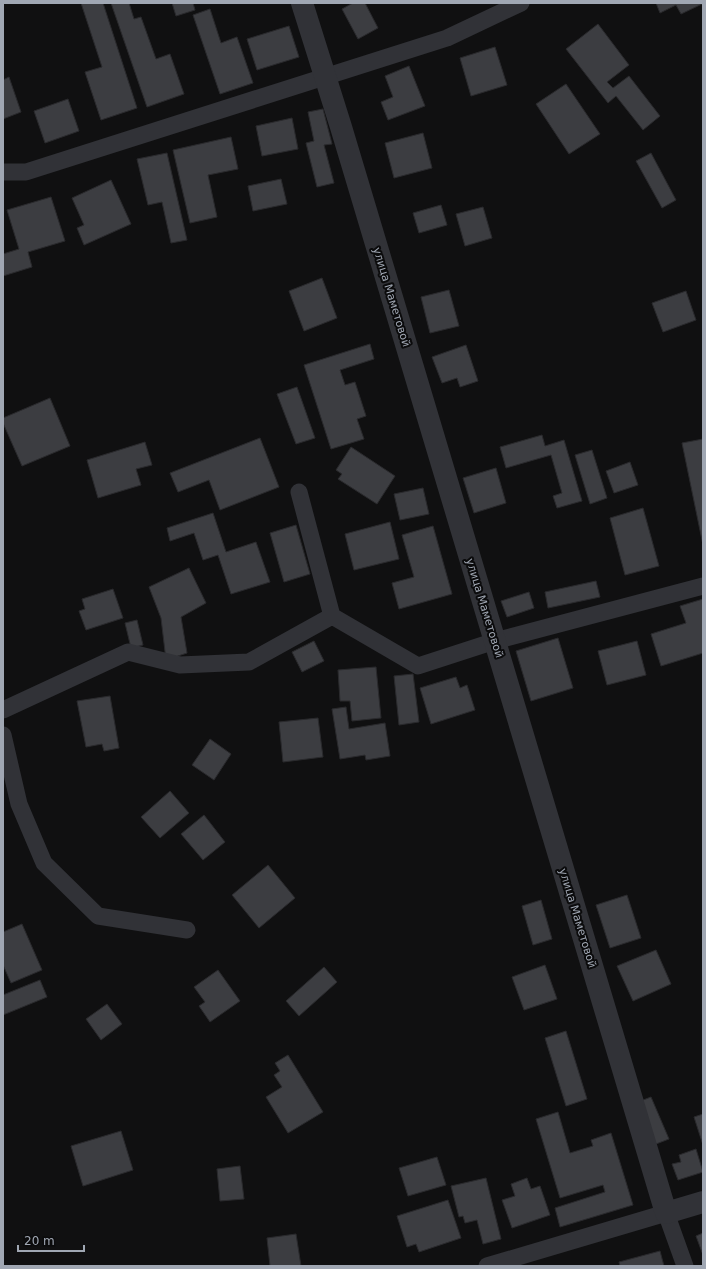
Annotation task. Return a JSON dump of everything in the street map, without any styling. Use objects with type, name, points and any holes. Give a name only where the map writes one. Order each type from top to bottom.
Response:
[{"type":"street","name":"улица Маметовой","points":[[302,3],[326,77],[666,1213]]},
{"type":"street","points":[[3,172],[26,172],[447,38],[521,3]]},
{"type":"street","points":[[299,492],[332,616],[418,666],[495,641],[703,586]]},
{"type":"street","points":[[3,710],[128,652],[180,665],[249,662],[332,616]]},
{"type":"street","points":[[3,735],[19,804],[44,863],[98,916],[187,930]]},
{"type":"street","points":[[487,1266],[703,1202]]},
{"type":"street","points":[[666,1213],[685,1266]]},
{"type":"building","points":[[81,3],[103,3],[137,108],[101,120],[85,72],[102,67]]},
{"type":"building","points":[[111,3],[129,3],[134,19],[141,17],[156,59],[170,54],[184,94],[147,107]]},
{"type":"building","points":[[172,3],[193,3],[195,10],[176,16]]},
{"type":"building","points":[[353,3],[365,3],[378,28],[358,39],[342,9]]},
{"type":"building","points":[[656,3],[702,4],[681,14],[676,5],[660,13]]},
{"type":"building","points":[[210,9],[221,43],[237,37],[253,83],[220,94],[193,15]]},
{"type":"building","points":[[598,24],[629,65],[607,82],[613,88],[629,76],[660,116],[643,130],[616,96],[608,103],[566,49]]},
{"type":"building","points":[[289,26],[299,57],[257,70],[247,39]]},
{"type":"building","points":[[495,47],[507,85],[471,96],[460,58]]},
{"type":"building","points":[[409,66],[425,106],[388,120],[381,102],[393,97],[385,76]]},
{"type":"building","points":[[9,77],[21,112],[3,119],[3,80]]},
{"type":"building","points":[[566,84],[600,134],[569,154],[536,104]]},
{"type":"building","points":[[68,99],[79,131],[45,143],[34,111]]},
{"type":"building","points":[[323,109],[332,144],[324,145],[334,183],[317,187],[306,143],[314,141],[308,112]]},
{"type":"building","points":[[292,118],[298,149],[262,156],[256,126]]},
{"type":"building","points":[[423,133],[432,168],[394,178],[385,143]]},
{"type":"building","points":[[231,137],[238,169],[208,175],[217,217],[190,223],[173,150]]},
{"type":"building","points":[[167,153],[187,240],[171,243],[162,202],[148,205],[137,159]]},
{"type":"building","points":[[651,153],[676,200],[662,208],[636,161]]},
{"type":"building","points":[[281,179],[287,204],[253,211],[248,186]]},
{"type":"building","points":[[111,180],[131,224],[84,245],[77,228],[84,225],[72,198]]},
{"type":"building","points":[[51,197],[65,241],[28,252],[32,267],[3,276],[3,254],[19,249],[7,210]]},
{"type":"building","points":[[441,205],[447,225],[419,233],[413,213]]},
{"type":"building","points":[[483,207],[492,238],[465,246],[456,214]]},
{"type":"building","points":[[322,278],[337,318],[304,331],[289,291]]},
{"type":"building","points":[[449,290],[459,326],[430,333],[421,297]]},
{"type":"building","points":[[686,291],[696,320],[663,332],[652,303]]},
{"type":"building","points":[[370,344],[374,359],[340,370],[345,385],[355,382],[366,416],[357,419],[364,439],[331,449],[304,365]]},
{"type":"building","points":[[466,345],[478,381],[460,387],[457,378],[442,383],[432,357]]},
{"type":"building","points":[[297,387],[315,438],[296,444],[277,394]]},
{"type":"building","points":[[50,398],[70,446],[22,466],[3,423],[3,418]]},
{"type":"building","points":[[542,435],[545,446],[564,440],[582,501],[557,508],[553,496],[562,493],[551,455],[506,468],[500,447]]},
{"type":"building","points":[[260,438],[279,487],[220,510],[209,480],[178,492],[170,473]]},
{"type":"building","points":[[703,439],[703,545],[682,443]]},
{"type":"building","points":[[145,442],[152,465],[136,469],[141,485],[98,498],[87,460]]},
{"type":"building","points":[[351,447],[395,476],[377,504],[338,479],[342,474],[336,470]]},
{"type":"building","points":[[592,450],[607,498],[590,504],[575,455]]},
{"type":"building","points":[[630,462],[638,485],[614,493],[606,471]]},
{"type":"building","points":[[496,468],[506,503],[474,513],[463,478]]},
{"type":"building","points":[[423,488],[429,514],[400,520],[394,494]]},
{"type":"building","points":[[643,508],[659,566],[625,575],[610,518]]},
{"type":"building","points":[[213,513],[226,552],[256,542],[270,582],[231,594],[218,555],[203,560],[194,533],[170,541],[167,528]]},
{"type":"building","points":[[390,522],[399,559],[354,570],[345,534]]},
{"type":"building","points":[[296,525],[310,574],[284,582],[270,533]]},
{"type":"building","points":[[433,526],[452,594],[399,609],[392,583],[414,577],[402,535]]},
{"type":"building","points":[[189,568],[206,603],[181,617],[187,653],[166,660],[161,618],[149,587]]},
{"type":"building","points":[[596,581],[600,597],[548,608],[545,592]]},
{"type":"building","points":[[113,589],[123,618],[86,630],[79,611],[85,609],[82,599]]},
{"type":"building","points":[[529,592],[534,608],[507,617],[501,601]]},
{"type":"building","points":[[703,599],[703,653],[661,666],[651,634],[686,623],[680,606]]},
{"type":"building","points":[[137,620],[143,645],[131,648],[125,623]]},
{"type":"building","points":[[558,638],[573,688],[531,701],[516,651]]},
{"type":"building","points":[[314,641],[324,661],[302,672],[292,652]]},
{"type":"building","points":[[637,641],[646,675],[607,685],[598,651]]},
{"type":"building","points":[[376,667],[381,718],[352,721],[350,701],[340,701],[338,670]]},
{"type":"building","points":[[413,674],[419,722],[399,725],[394,676]]},
{"type":"building","points":[[456,677],[460,688],[467,685],[475,710],[431,724],[420,688]]},
{"type":"building","points":[[110,696],[119,748],[104,751],[102,744],[86,747],[77,701]]},
{"type":"building","points":[[346,707],[349,729],[385,723],[390,756],[366,760],[365,755],[340,759],[332,709]]},
{"type":"building","points":[[318,718],[323,757],[283,762],[279,722]]},
{"type":"building","points":[[210,739],[231,754],[214,780],[192,765]]},
{"type":"building","points":[[170,791],[189,813],[160,838],[141,817]]},
{"type":"building","points":[[204,815],[225,842],[203,860],[181,834]]},
{"type":"building","points":[[268,865],[295,898],[259,928],[232,895]]},
{"type":"building","points":[[627,895],[641,938],[610,948],[596,905]]},
{"type":"building","points":[[541,900],[552,939],[533,945],[522,906]]},
{"type":"building","points":[[22,924],[42,970],[11,983],[3,965],[3,932]]},
{"type":"building","points":[[656,950],[671,984],[633,1001],[617,966]]},
{"type":"building","points":[[545,965],[557,999],[524,1010],[512,977]]},
{"type":"building","points":[[324,967],[337,982],[299,1016],[286,1001]]},
{"type":"building","points":[[218,970],[240,1001],[210,1022],[199,1006],[205,1002],[194,987]]},
{"type":"building","points":[[40,980],[47,997],[3,1015],[3,995]]},
{"type":"building","points":[[107,1004],[122,1024],[101,1040],[86,1019]]},
{"type":"building","points":[[566,1031],[587,1099],[566,1106],[545,1038]]},
{"type":"building","points":[[288,1055],[323,1112],[288,1133],[266,1097],[282,1087],[274,1075],[280,1071],[275,1063]]},
{"type":"building","points":[[651,1097],[669,1139],[656,1144],[638,1102]]},
{"type":"building","points":[[558,1112],[570,1153],[593,1146],[591,1140],[611,1133],[633,1205],[560,1227],[555,1208],[605,1192],[603,1185],[560,1198],[536,1119]]},
{"type":"building","points":[[703,1114],[703,1145],[694,1117]]},
{"type":"building","points":[[121,1131],[133,1170],[83,1186],[71,1146]]},
{"type":"building","points":[[696,1149],[703,1172],[678,1180],[672,1164],[681,1162],[679,1155]]},
{"type":"building","points":[[437,1157],[446,1185],[408,1196],[399,1168]]},
{"type":"building","points":[[240,1166],[244,1199],[220,1201],[217,1169]]},
{"type":"building","points":[[486,1178],[501,1239],[483,1244],[477,1220],[465,1223],[463,1216],[459,1217],[451,1186]]},
{"type":"building","points":[[527,1178],[531,1189],[540,1186],[550,1215],[512,1228],[502,1200],[515,1196],[511,1184]]},
{"type":"building","points":[[448,1200],[461,1238],[419,1252],[416,1244],[407,1247],[397,1216]]},
{"type":"building","points":[[703,1233],[703,1255],[696,1236]]},
{"type":"building","points":[[296,1234],[301,1266],[270,1266],[267,1238]]},
{"type":"building","points":[[660,1251],[664,1266],[620,1266],[619,1262]]}]
